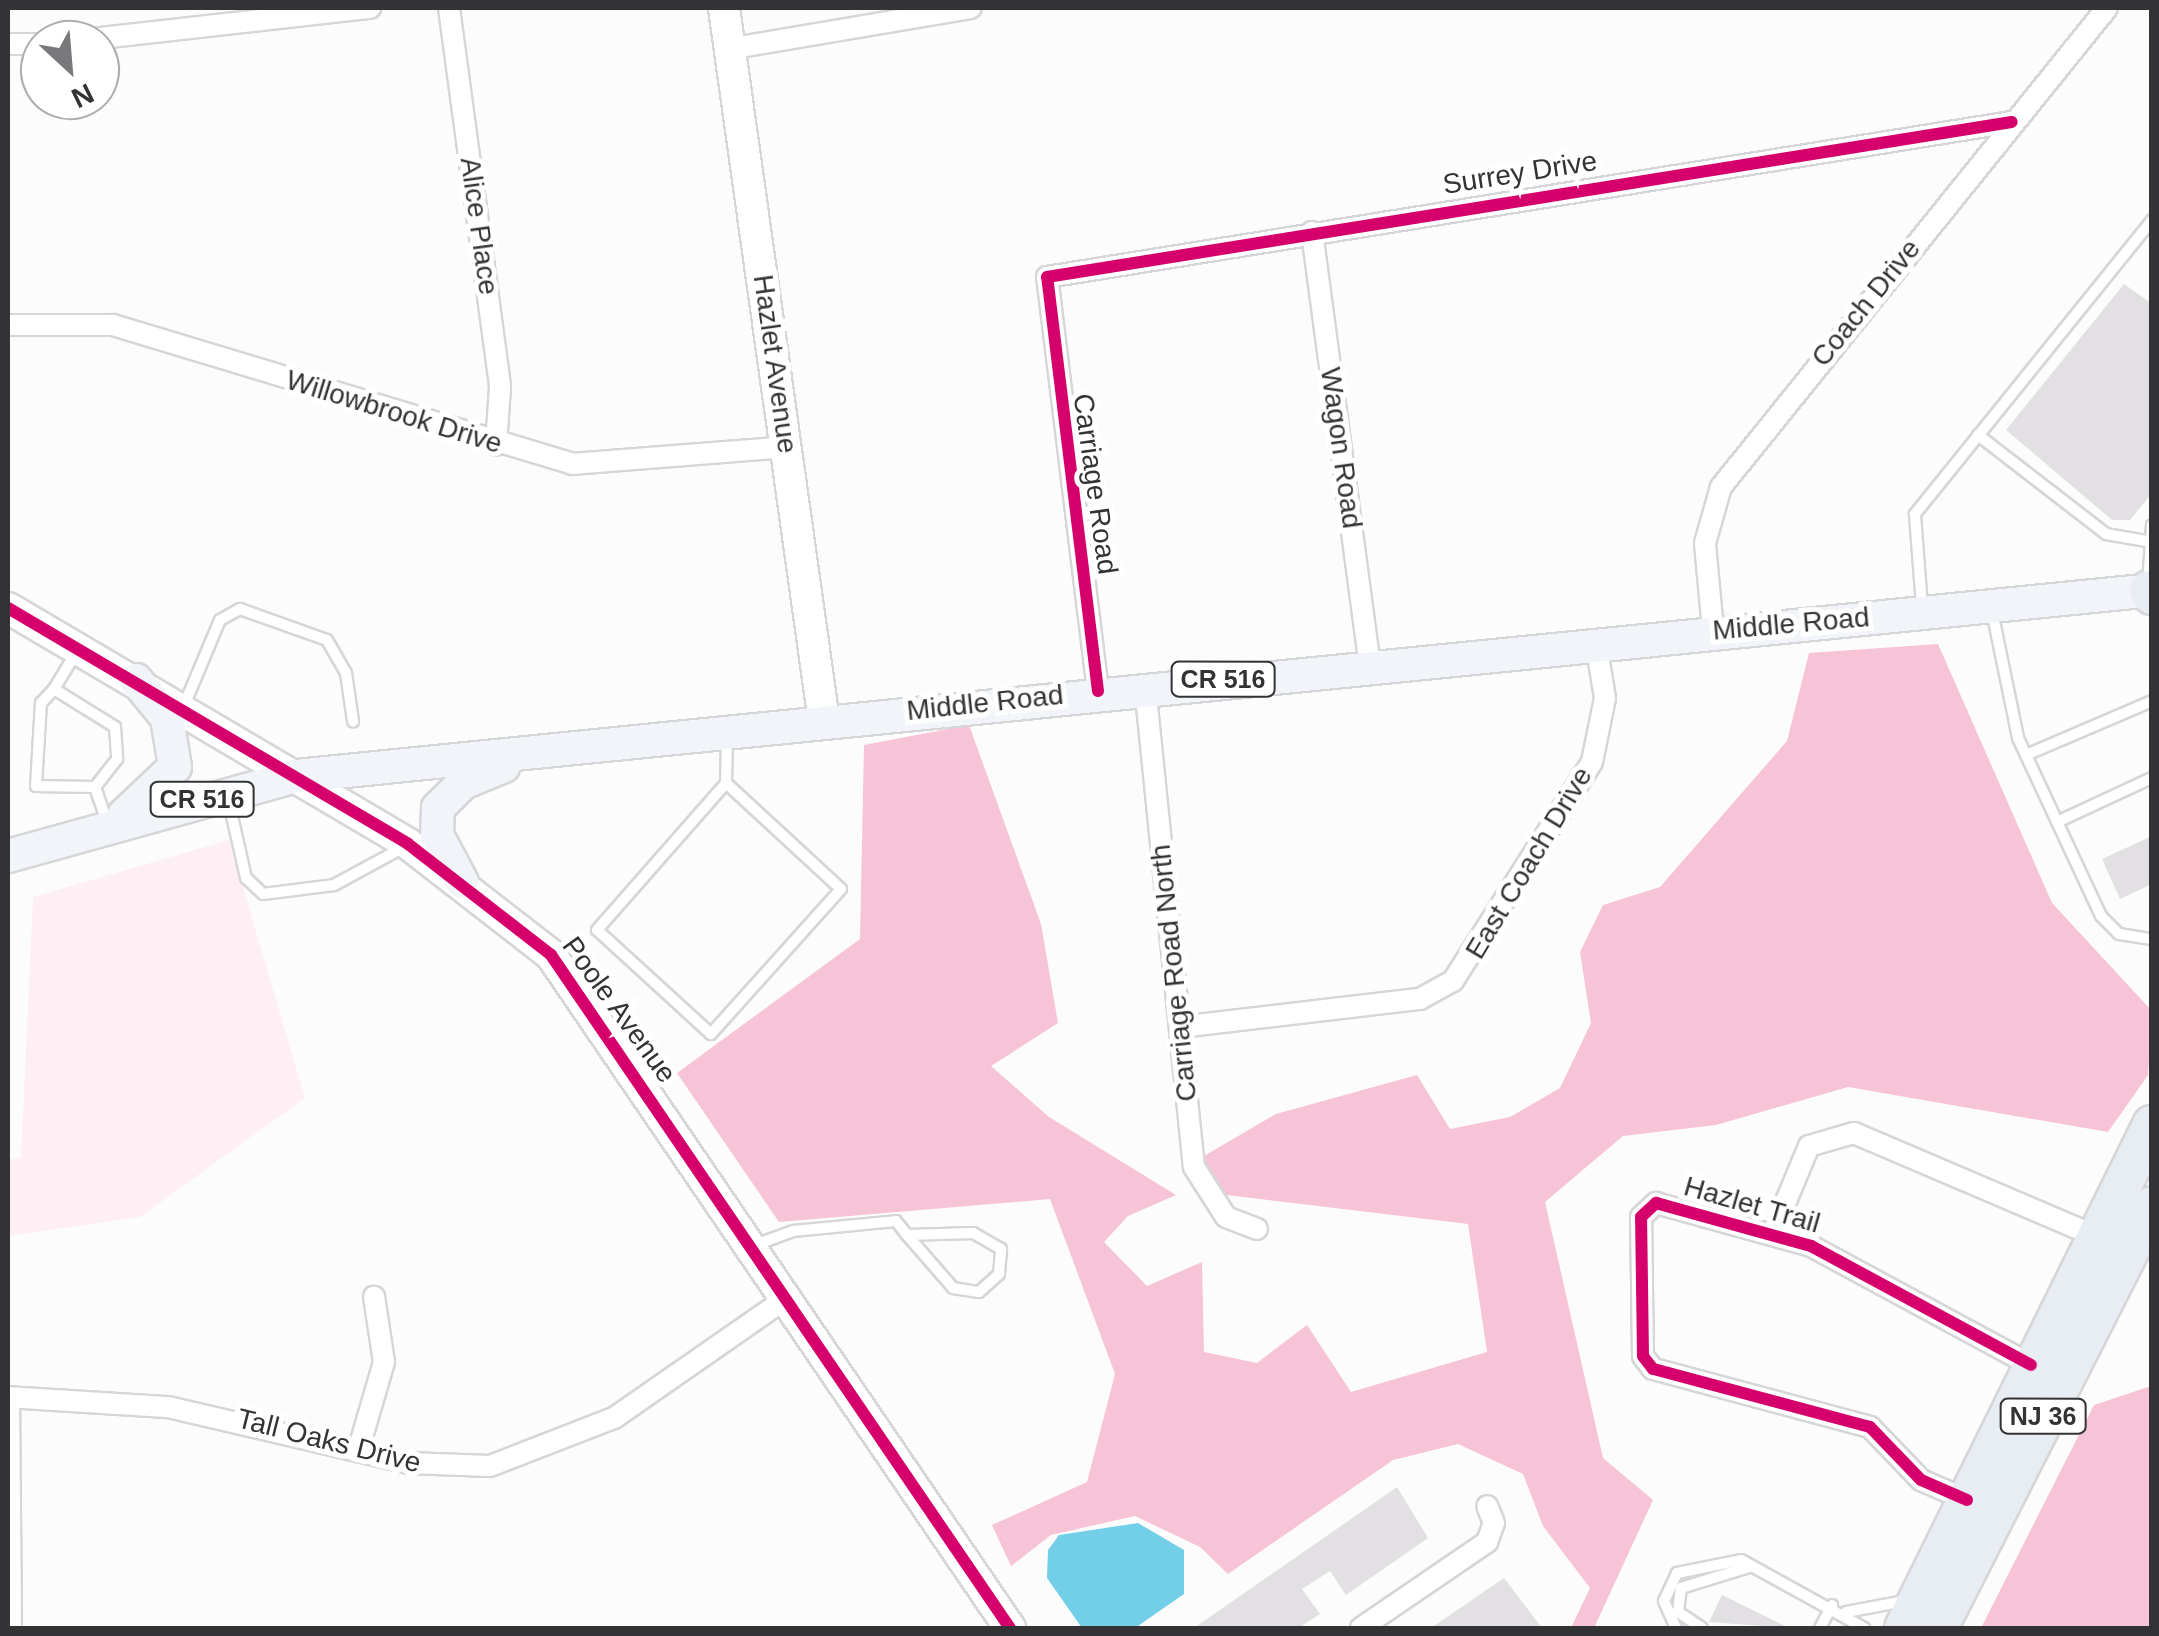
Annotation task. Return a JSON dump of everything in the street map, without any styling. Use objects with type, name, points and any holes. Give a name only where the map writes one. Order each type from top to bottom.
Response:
[{"type":"highway","name":"NJ 36","points":[[1921,1618],[2122,1247],[2152,1125]]},
{"type":"highway","name":"NJ 36","points":[[1921,1618],[1967,1500],[2031,1365],[2152,1206]]},
{"type":"main road","name":"Middle Road","points":[[8,856],[108,825],[296,776],[1145,686],[2151,592]]},
{"type":"main road","points":[[108,825],[175,767],[168,718],[136,680]]},
{"type":"main road","points":[[462,882],[438,835],[445,796],[534,752]]},
{"type":"street","points":[[120,36],[370,8]]},
{"type":"street","name":"Alice Place","points":[[450,8],[500,386],[496,445]]},
{"type":"street","name":"Hazlet Avenue","points":[[724,8],[734,48],[824,720]]},
{"type":"street","points":[[734,48],[972,8]]},
{"type":"street","name":"Coach Drive","points":[[1714,630],[1705,543],[1721,487],[2107,8]]},
{"type":"street","name":"Surrey Drive","points":[[1042,284],[1067,270],[2012,122]]},
{"type":"street","name":"Wagon Road","points":[[1312,232],[1370,664]]},
{"type":"street","name":"Carriage Road","points":[[1042,284],[1098,691]]},
{"type":"street","name":"Willowbrook Drive","points":[[8,325],[112,325],[496,445],[594,465],[786,447]]},
{"type":"street","name":"Poole Avenue","points":[[8,608],[78,651],[136,680],[408,844],[528,931],[573,982],[784,1300],[1010,1628]]},
{"type":"street","name":"East Coach Drive","points":[[1180,1028],[1420,999],[1453,981],[1592,762],[1605,698],[1596,644]]},
{"type":"street","name":"Carriage Road North","points":[[1145,686],[1200,1186],[1226,1216],[1257,1229]]},
{"type":"street","name":"Hazlet Trail","points":[[1788,1239],[1784,1206],[1809,1146],[1854,1133],[2122,1247]]},
{"type":"street","name":"Hazlet Trail","points":[[1967,1500],[1921,1480],[1870,1427],[1646,1362],[1641,1217],[1656,1203],[1788,1239],[2031,1365]]},
{"type":"street","points":[[358,1451],[384,1362],[374,1297]]},
{"type":"street","name":"Tall Oaks Drive","points":[[8,1397],[168,1406],[440,1468],[549,1450],[614,1418],[784,1300]]},
{"type":"street","points":[[8,1397],[10,1628]]},
{"type":"street","points":[[1361,1628],[1486,1542],[1494,1523],[1486,1506]]},
{"type":"lane","points":[[1922,612],[1915,514],[2152,220]]},
{"type":"lane","points":[[1978,435],[2106,534],[2146,541]]},
{"type":"lane","points":[[2151,592],[2146,541],[2152,525]]},
{"type":"lane","points":[[1991,606],[2026,755],[2101,916],[2119,934],[2152,940]]},
{"type":"lane","points":[[183,708],[220,620],[240,609],[327,640],[346,673],[353,721]]},
{"type":"lane","points":[[78,651],[42,703],[36,786],[94,787]]},
{"type":"lane","points":[[54,689],[114,727],[116,759],[94,787]]},
{"type":"lane","points":[[2026,755],[2152,701]]},
{"type":"lane","points":[[726,782],[841,889],[711,1034],[597,930],[726,782],[727,729]]},
{"type":"lane","points":[[2057,822],[2152,778]]},
{"type":"lane","points":[[94,787],[108,825]]},
{"type":"lane","points":[[227,792],[246,878],[263,894],[334,885],[408,844]]},
{"type":"lane","points":[[750,1247],[793,1232],[896,1221],[907,1235],[952,1288],[979,1292],[999,1274],[1001,1248],[973,1234],[907,1235]]},
{"type":"lane","points":[[1702,1628],[1678,1612],[1681,1588],[1752,1566]]},
{"type":"lane","points":[[1676,1628],[1664,1601],[1677,1573],[1752,1566],[1846,1612],[1864,1628]]},
{"type":"lane","points":[[1820,1628],[1832,1605]]},
{"type":"lane","points":[[1846,1612],[1921,1618]]},
{"type":"shaded area","points":[[1938,644],[2052,903],[2152,1011],[2148,1075],[2108,1132],[1848,1087],[1716,1125],[1623,1136],[1545,1202],[1603,1458],[1653,1500],[1594,1628],[1571,1628],[1590,1588],[1543,1526],[1523,1474],[1458,1444],[1393,1460],[1228,1574],[1200,1547],[1135,1516],[1051,1535],[1011,1566],[992,1525],[1087,1482],[1115,1374],[1050,1199],[779,1222],[677,1073],[860,939],[864,745],[969,725],[1041,924],[1058,1023],[991,1066],[1049,1117],[1176,1195],[1128,1216],[1104,1242],[1147,1286],[1202,1262],[1204,1352],[1257,1363],[1307,1325],[1351,1392],[1487,1352],[1468,1224],[1218,1194],[1204,1156],[1276,1114],[1417,1075],[1450,1129],[1510,1117],[1560,1088],[1591,1023],[1580,952],[1603,905],[1660,887],[1787,741],[1809,653]]},
{"type":"shaded area","points":[[229,840],[305,1098],[140,1217],[8,1236],[8,1160],[21,1158],[33,897]]},
{"type":"shaded area","points":[[2151,1386],[2151,1628],[1981,1628],[2094,1405]]},
{"type":"water","points":[[1138,1523],[1184,1550],[1184,1594],[1135,1628],[1082,1628],[1047,1578],[1048,1550],[1059,1535]]},
{"type":"building","points":[[2124,284],[2152,304],[2152,493],[2130,520],[2112,520],[2006,430]]},
{"type":"building","points":[[2152,836],[2152,884],[2120,899],[2102,859]]},
{"type":"building","points":[[1397,1487],[1428,1538],[1346,1595],[1330,1571],[1302,1589],[1320,1614],[1298,1628],[1194,1628]]},
{"type":"building","points":[[1504,1578],[1542,1628],[1431,1628],[1466,1604]]},
{"type":"building","points":[[1722,1595],[1789,1628],[1709,1622]]},
{"type":"cycle path","points":[[1098,691],[1047,277],[2012,122]]},
{"type":"cycle path","points":[[8,608],[408,844],[551,955],[1010,1628]]},
{"type":"cycle path","points":[[1967,1500],[1921,1480],[1870,1427],[1653,1369],[1643,1356],[1641,1217],[1656,1203],[1811,1246],[2031,1365]]}]
